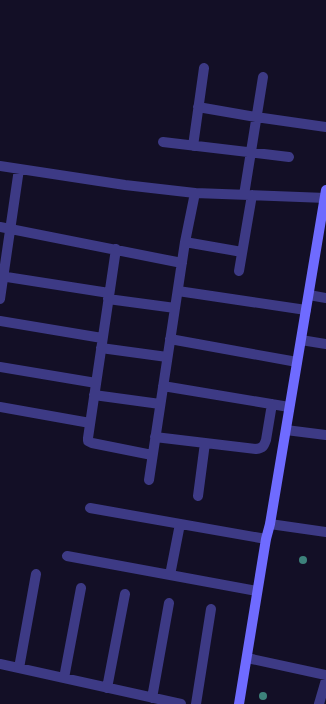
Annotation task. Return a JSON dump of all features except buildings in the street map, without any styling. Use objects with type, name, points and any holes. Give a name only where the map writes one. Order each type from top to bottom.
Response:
[{"type":"street","points":[[193,146],[204,68]]},
{"type":"street","points":[[239,271],[248,195],[250,153],[263,77]]},
{"type":"street","points":[[198,107],[326,127]]},
{"type":"street","points":[[163,142],[289,157]]},
{"type":"street","points":[[0,166],[125,185],[195,193],[326,195],[270,524],[257,591],[239,704]]},
{"type":"street","points":[[0,299],[2,276],[11,229],[19,169]]},
{"type":"street","points":[[149,480],[185,242],[195,193]]},
{"type":"street","points":[[0,227],[182,263]]},
{"type":"street","points":[[185,242],[242,252]]},
{"type":"street","points":[[116,249],[88,442],[152,455]]},
{"type":"street","points":[[2,276],[175,308]]},
{"type":"street","points":[[178,291],[306,310]]},
{"type":"street","points":[[308,295],[326,298]]},
{"type":"street","points":[[0,321],[102,338]]},
{"type":"street","points":[[170,339],[297,362]]},
{"type":"street","points":[[301,340],[326,344]]},
{"type":"street","points":[[101,348],[168,357]]},
{"type":"street","points":[[0,367],[96,383]]},
{"type":"street","points":[[163,386],[289,407]]},
{"type":"street","points":[[94,395],[160,404]]},
{"type":"street","points":[[155,437],[256,449],[262,448],[265,445],[272,404]]},
{"type":"street","points":[[0,408],[90,423]]},
{"type":"street","points":[[286,430],[326,435]]},
{"type":"street","points":[[198,496],[205,443]]},
{"type":"street","points":[[90,508],[266,539]]},
{"type":"street","points":[[170,575],[180,524]]},
{"type":"street","points":[[270,524],[326,532]]},
{"type":"street","points":[[67,556],[257,591]]},
{"type":"street","points":[[19,668],[36,574]]},
{"type":"street","points":[[64,678],[81,588]]},
{"type":"street","points":[[107,688],[125,594]]},
{"type":"street","points":[[152,698],[169,603]]},
{"type":"street","points":[[196,704],[211,609]]},
{"type":"street","points":[[246,658],[326,675]]},
{"type":"street","points":[[0,664],[181,704]]},
{"type":"street","points":[[320,704],[326,680]]}]
